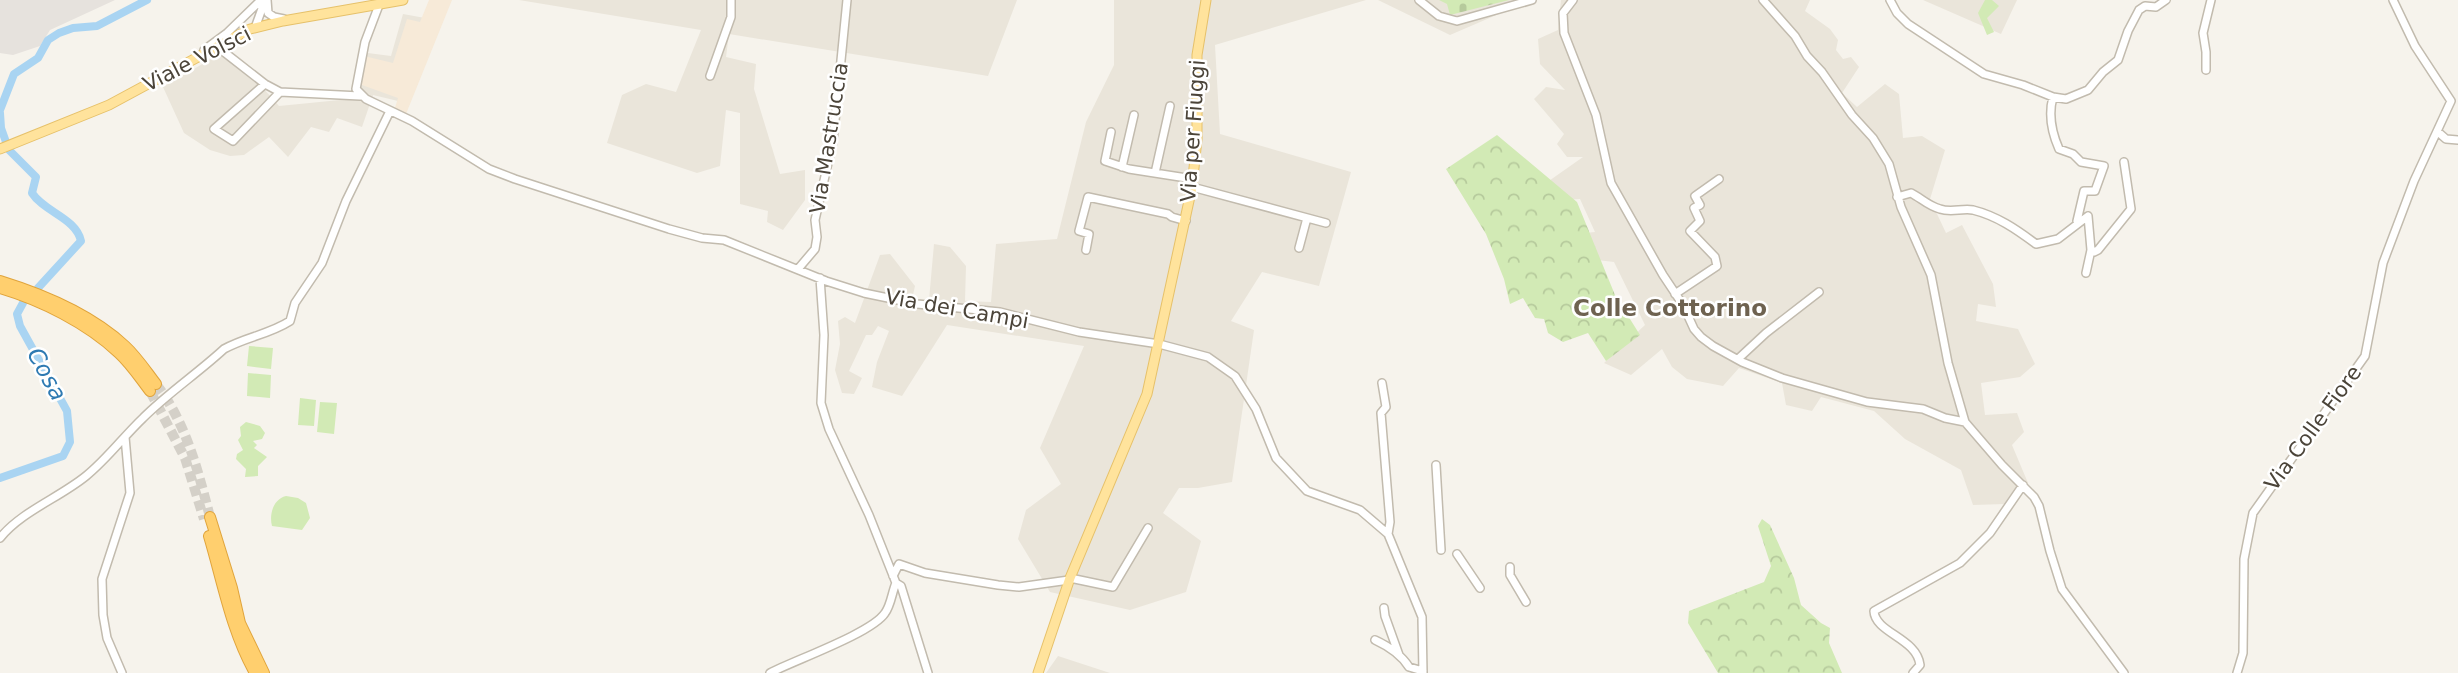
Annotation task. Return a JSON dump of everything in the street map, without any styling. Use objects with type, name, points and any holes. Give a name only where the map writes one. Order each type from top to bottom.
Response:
[{"type":"highway","points":[[0,281],[33,292],[83,317],[123,344],[153,388],[118,352],[95,334],[47,307],[0,289]]},
{"type":"highway","points":[[255,673],[233,625],[207,518],[232,588],[240,623],[264,673]]},
{"type":"main road","name":"Viale Volsci","points":[[0,149],[109,105],[255,28],[403,0]]},
{"type":"main road","name":"Via per Fiuggi","points":[[1038,673],[1069,579],[1147,394],[1193,183],[1197,130],[1197,55],[1206,0]]},
{"type":"street","points":[[710,76],[731,17],[731,0]]},
{"type":"street","name":"Via Mastruccia","points":[[798,269],[815,249],[815,220],[833,141],[847,0]]},
{"type":"street","points":[[1419,0],[1439,16],[1457,21],[1532,0]]},
{"type":"street","points":[[1564,0],[1564,33],[1596,115],[1612,186],[1701,337],[1738,359],[1782,378],[1861,401],[1923,410],[1965,422]]},
{"type":"street","points":[[1564,10],[1573,0]]},
{"type":"street","points":[[1763,0],[1795,36],[1852,115],[1874,138],[1889,163],[1897,197],[1931,275],[1948,363],[1965,422],[2039,506],[2063,589],[2123,673]]},
{"type":"street","points":[[1890,0],[1893,8],[1908,24],[1984,74],[2066,99],[2088,90],[2121,56],[2128,31],[2138,10],[2145,6],[2156,7],[2165,0]]},
{"type":"street","points":[[2206,70],[2203,33],[2211,0]]},
{"type":"street","points":[[2393,0],[2415,46],[2451,101]]},
{"type":"street","points":[[263,1],[270,15],[288,20]]},
{"type":"street","points":[[255,28],[252,15],[263,1]]},
{"type":"street","points":[[190,61],[263,1]]},
{"type":"street","points":[[360,96],[356,89],[365,42],[384,3]]},
{"type":"street","points":[[224,52],[265,84],[280,92],[360,96]]},
{"type":"street","points":[[265,84],[214,129],[233,141],[280,92]]},
{"type":"street","name":"Via Colle Fiore","points":[[2237,673],[2243,653],[2244,559],[2253,513],[2365,356],[2383,263],[2414,181],[2451,101],[2458,92]]},
{"type":"street","name":"Via dei Campi","points":[[360,96],[412,121],[470,158],[515,179],[669,229],[702,238],[724,240],[864,293],[917,304],[1000,313],[1079,332],[1159,344],[1208,357],[1235,376],[1256,409],[1276,458],[1307,491],[1360,510],[1388,534],[1422,617],[1423,672]]},
{"type":"street","points":[[2053,97],[2051,120],[2059,149],[2073,154],[2081,162],[2104,166],[2095,191],[2084,191],[2077,222]]},
{"type":"street","points":[[1155,173],[1170,106]]},
{"type":"street","points":[[0,538],[22,518],[85,477],[110,456],[153,409],[224,349],[278,329],[290,321],[296,303],[322,262],[346,201],[390,111]]},
{"type":"street","points":[[1122,167],[1134,115]]},
{"type":"street","points":[[1111,132],[1105,161],[1193,183],[1326,223]]},
{"type":"street","points":[[2438,132],[2446,139],[2458,140]]},
{"type":"street","points":[[2091,250],[2098,250],[2131,209],[2124,162]]},
{"type":"street","points":[[1675,294],[1717,266],[1715,257],[1690,232],[1700,220],[1694,208],[1700,205],[1695,196],[1719,179]]},
{"type":"street","points":[[1897,197],[1911,193],[1924,203],[1940,209],[1979,212],[2006,222],[2036,244],[2057,240],[2088,216],[2091,250],[2086,274]]},
{"type":"street","points":[[1086,250],[1089,234],[1079,231],[1087,197],[1168,214],[1186,221]]},
{"type":"street","points":[[1299,248],[1307,218]]},
{"type":"street","points":[[820,278],[824,335],[821,403],[829,429],[895,579],[901,586],[928,673]]},
{"type":"street","points":[[1738,359],[1766,333],[1819,292]]},
{"type":"street","points":[[1382,383],[1386,407],[1381,413],[1390,522],[1388,534]]},
{"type":"street","points":[[122,673],[107,638],[102,579],[130,494],[125,438]]},
{"type":"street","points":[[1436,465],[1441,550]]},
{"type":"street","points":[[1913,673],[1920,665],[1917,655],[1906,642],[1876,619],[1874,611],[1960,563],[1990,533],[2023,485]]},
{"type":"street","points":[[770,673],[794,660],[837,644],[872,625],[885,614],[899,564],[925,573],[996,585],[1019,587],[1069,579],[1110,588],[1116,585],[1148,528]]},
{"type":"street","points":[[1457,554],[1480,588]]},
{"type":"street","points":[[1510,567],[1510,575],[1526,602]]},
{"type":"street","points":[[1384,608],[1399,655]]},
{"type":"street","points":[[1376,639],[1399,655],[1409,667],[1423,672]]},
{"type":"shaded area","points":[[0,0],[115,0],[50,30],[40,46],[13,55],[0,53]]},
{"type":"shaded area","points":[[429,0],[452,0],[406,114],[395,108],[398,98],[362,85],[364,56],[393,63],[407,19],[420,22]]},
{"type":"shaded area","points":[[519,0],[1017,0],[988,76],[729,34],[726,57],[756,64],[754,89],[780,174],[805,170],[805,200],[783,230],[767,222],[768,211],[740,204],[740,113],[726,110],[720,166],[697,173],[607,143],[622,95],[646,84],[676,92],[701,30]]},
{"type":"shaded area","points":[[1114,0],[1366,0],[1215,45],[1220,134],[1351,172],[1319,286],[1262,272],[1231,321],[1254,330],[1232,482],[1198,488],[1179,488],[1163,513],[1201,541],[1186,592],[1130,610],[1050,592],[1018,539],[1026,510],[1061,484],[1040,448],[1084,346],[947,325],[902,396],[872,387],[877,362],[889,331],[878,326],[872,335],[866,335],[849,371],[862,378],[854,394],[842,393],[835,370],[840,344],[838,321],[845,317],[855,323],[880,255],[890,254],[915,286],[912,299],[929,300],[934,244],[950,247],[966,266],[965,301],[991,302],[996,244],[1057,239],[1086,122],[1114,65]]},
{"type":"shaded area","points":[[1378,0],[1531,0],[1450,35]]},
{"type":"shaded area","points":[[1561,0],[1810,0],[1805,11],[1830,29],[1838,40],[1836,50],[1843,59],[1851,57],[1859,67],[1842,93],[1857,107],[1885,84],[1899,94],[1903,138],[1922,136],[1945,150],[1930,199],[1946,233],[1962,225],[1993,284],[1996,307],[1978,304],[1976,321],[2018,329],[2035,364],[2020,377],[1981,383],[1985,415],[2017,413],[2024,432],[2012,445],[2028,483],[2005,504],[1973,505],[1961,470],[1905,439],[1874,411],[1821,397],[1812,411],[1786,405],[1782,383],[1739,368],[1723,386],[1687,379],[1672,367],[1662,349],[1631,375],[1604,363],[1645,325],[1614,262],[1563,256],[1563,235],[1595,232],[1580,199],[1562,200],[1546,183],[1583,157],[1567,157],[1557,144],[1564,134],[1534,99],[1546,87],[1565,90],[1540,64],[1538,39],[1558,30]]},
{"type":"shaded area","points":[[1923,0],[2017,0],[2001,34]]},
{"type":"shaded area","points":[[403,14],[425,18],[398,101],[373,95],[362,127],[337,118],[329,132],[311,127],[288,157],[269,137],[244,155],[230,156],[210,150],[184,133],[163,87],[228,49],[279,106],[350,99],[360,52],[391,56]]},
{"type":"shaded area","points":[[1058,656],[1110,673],[1046,673]]},
{"type":"green space","points":[[1439,0],[1509,0],[1450,15],[1447,4]]},
{"type":"green space","points":[[1985,0],[1992,0],[1999,6],[1987,18],[1994,32],[1987,35],[1978,13]]},
{"type":"green space","points":[[1497,135],[1577,202],[1615,295],[1640,335],[1606,361],[1588,333],[1563,342],[1548,333],[1544,319],[1535,318],[1523,298],[1510,304],[1504,279],[1486,234],[1446,169]]},
{"type":"green space","points":[[249,346],[273,348],[271,369],[247,366]]},
{"type":"green space","points":[[248,373],[271,375],[270,398],[247,396]]},
{"type":"green space","points":[[300,398],[316,400],[314,426],[298,425]]},
{"type":"green space","points":[[320,402],[337,403],[334,434],[317,432]]},
{"type":"green space","points":[[246,422],[260,426],[265,433],[262,439],[253,441],[257,445],[254,448],[267,457],[258,466],[258,476],[245,477],[246,469],[236,459],[237,454],[243,450],[238,440],[241,436],[240,427]]},
{"type":"green space","points":[[286,496],[306,503],[310,518],[302,530],[272,526],[273,508],[278,500]]},
{"type":"green space","points":[[1762,519],[1770,525],[1794,578],[1801,605],[1830,628],[1829,643],[1842,673],[1718,673],[1688,623],[1689,611],[1764,582],[1771,566],[1758,526]]},
{"type":"waterway","points":[[0,110],[14,74],[38,58],[48,40],[73,28],[97,26],[147,0]]},
{"type":"waterway","points":[[0,113],[6,142]]},
{"type":"waterway","points":[[9,150],[36,177],[32,193],[37,200],[73,226],[81,241],[38,288]]},
{"type":"waterway","name":"Cosa","points":[[0,478],[63,456],[70,442],[67,411],[20,326],[17,314],[23,303]]},
{"type":"tunnel","points":[[156,384],[183,431],[196,465],[210,517]]},
{"type":"tunnel","points":[[150,391],[185,458],[204,519]]},
{"type":"district","name":"Colle Cottorino","points":[[1670,308]]}]
